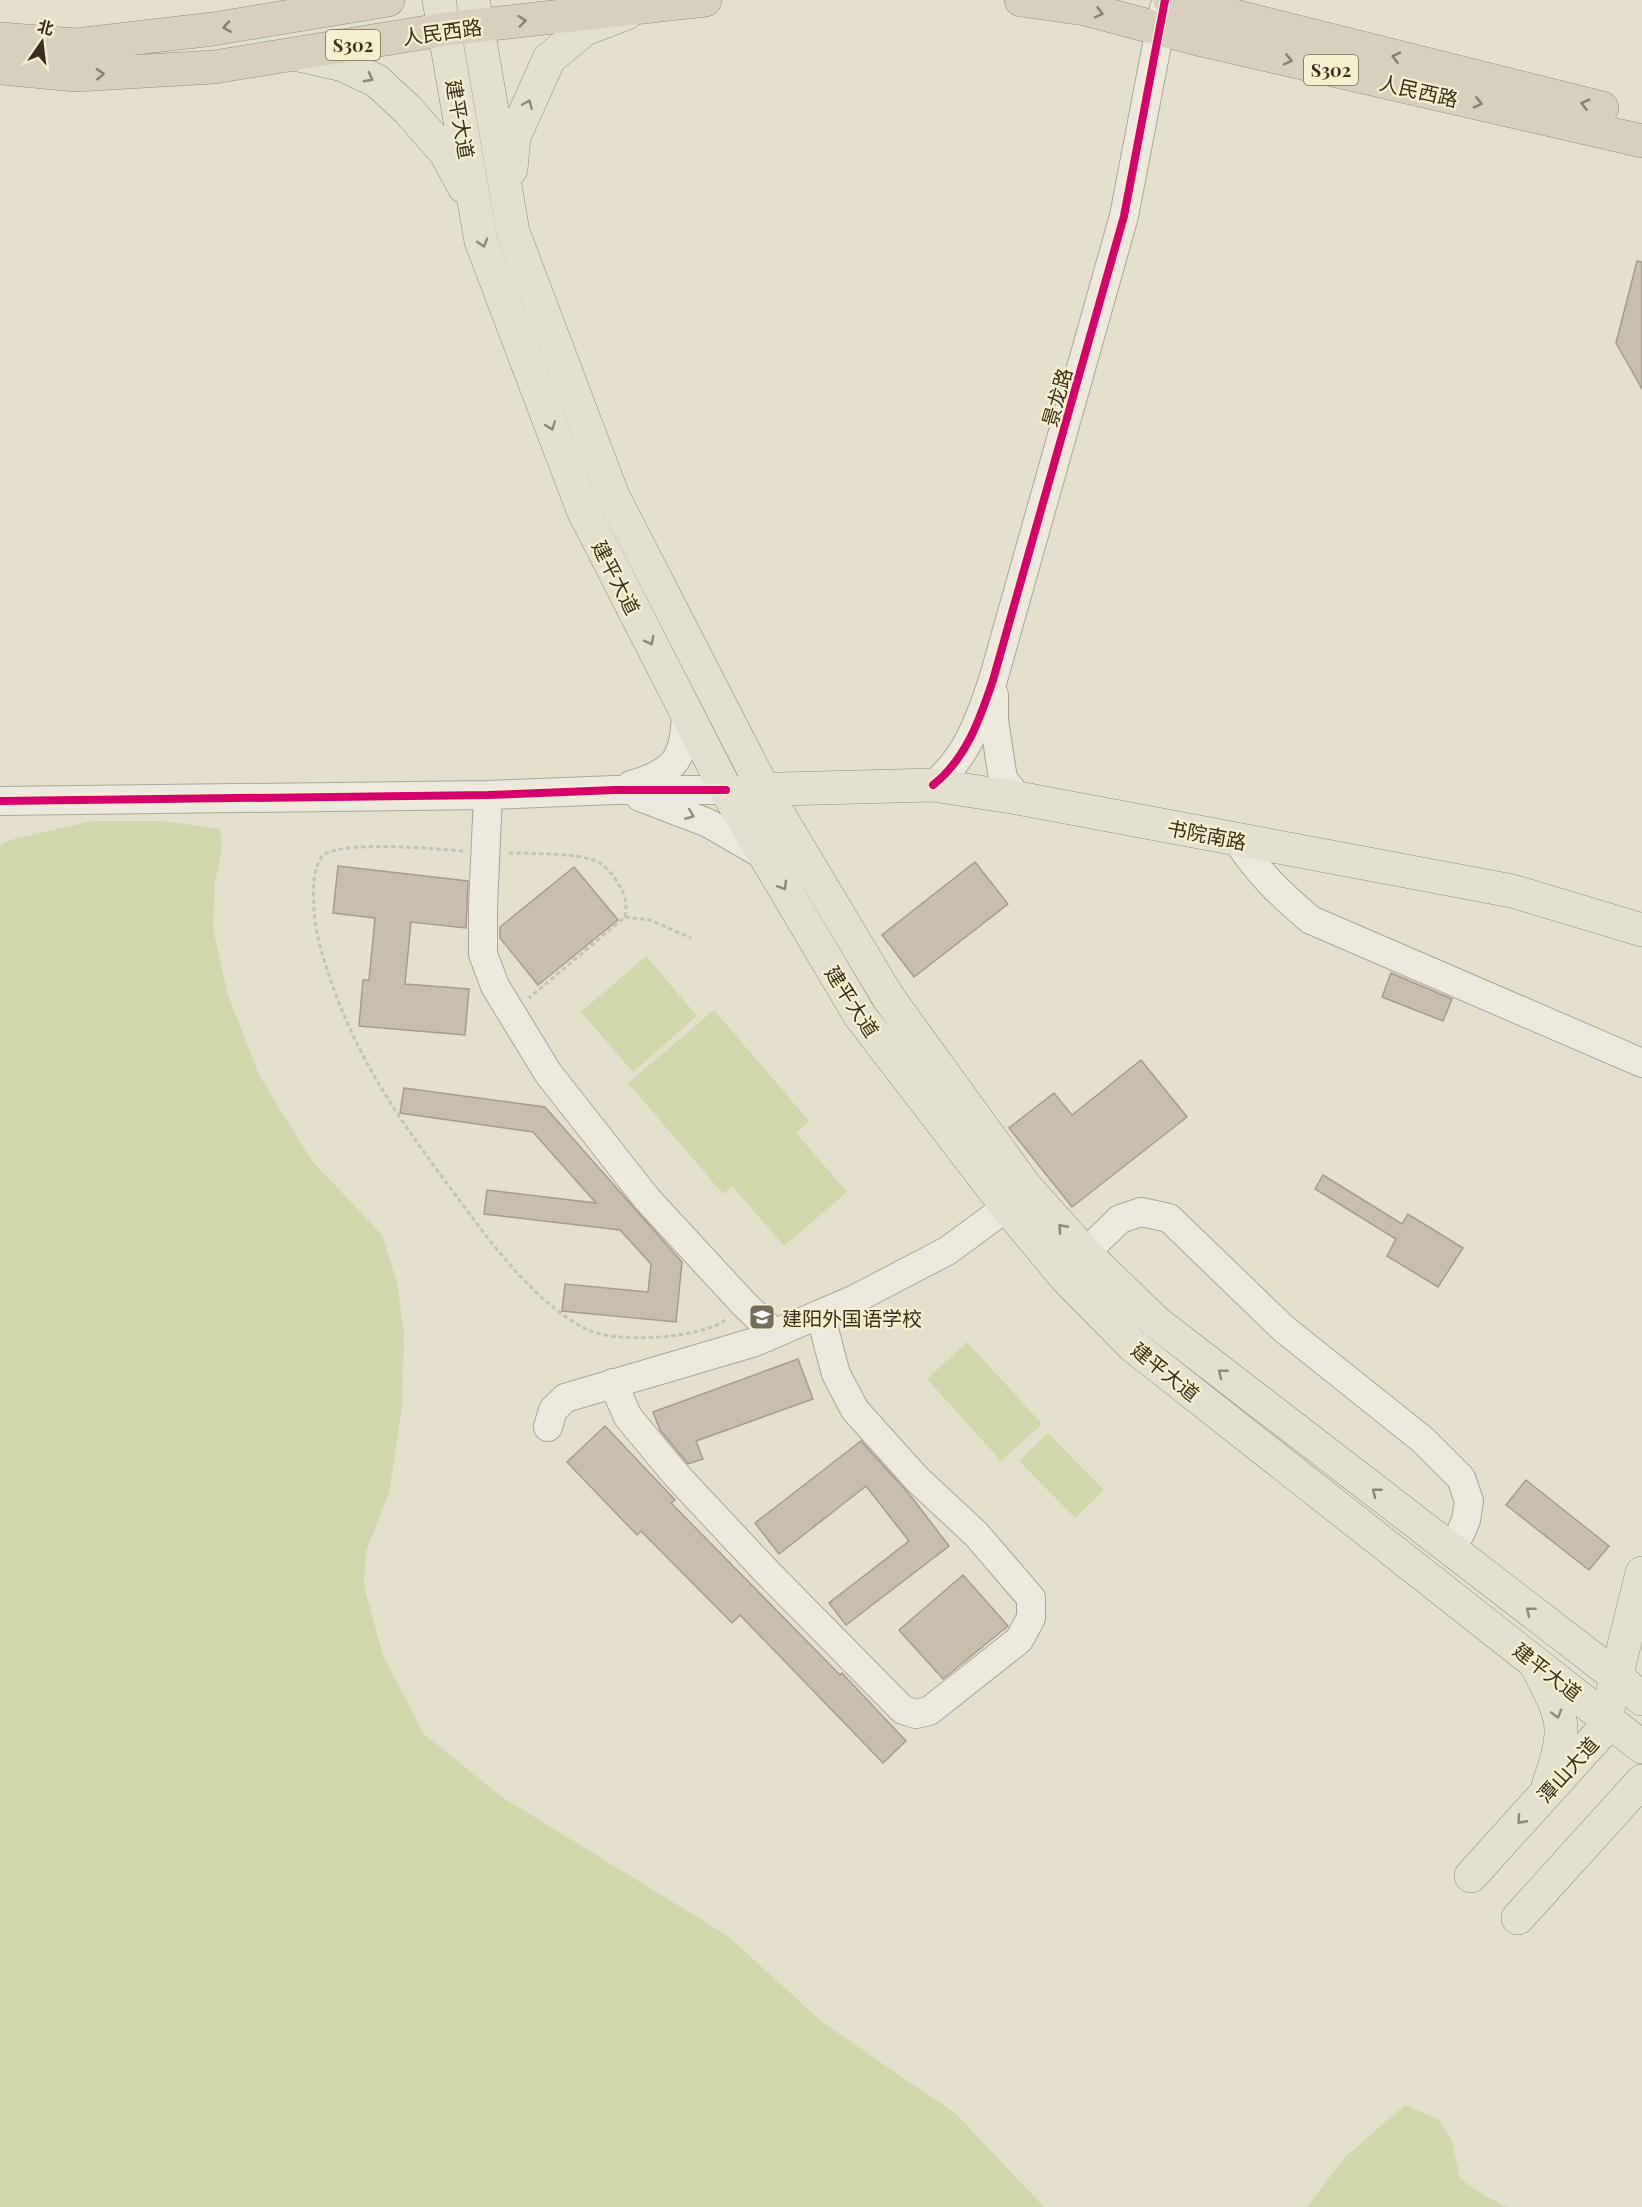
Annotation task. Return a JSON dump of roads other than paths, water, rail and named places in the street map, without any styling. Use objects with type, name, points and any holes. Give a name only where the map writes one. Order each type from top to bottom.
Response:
[{"type":"highway","name":"人民西路","points":[[0,39],[76,45],[213,29],[388,0]]},
{"type":"highway","name":"人民西路","points":[[0,68],[76,75],[214,67],[294,54],[442,15],[638,9],[705,0]]},
{"type":"highway","name":"人民西路","points":[[1021,0],[1085,9],[1175,11],[1642,118]]},
{"type":"highway","name":"人民西路","points":[[1175,11],[1642,141]]},
{"type":"main road","points":[[277,18],[342,0]]},
{"type":"main road","points":[[508,201],[514,137],[549,59],[585,29],[638,9]]},
{"type":"main road","name":"建平大道","points":[[475,13],[513,232],[613,496],[764,790],[888,998],[1025,1186],[1085,1253],[1156,1322],[1617,1677],[1642,1699]]},
{"type":"main road","name":"建平大道","points":[[442,15],[481,241],[583,510],[726,790],[860,1016],[1007,1207],[1065,1277],[1133,1346],[1642,1747]]},
{"type":"main road","points":[[294,54],[344,65],[377,81],[408,110],[446,152],[476,210]]},
{"type":"main road","points":[[731,726],[760,753],[775,763],[802,775],[846,788]]},
{"type":"main road","name":"书院南路","points":[[726,790],[933,785],[1018,798],[1512,891],[1642,930]]},
{"type":"main road","points":[[804,858],[795,824],[801,807],[825,794],[846,788]]},
{"type":"main road","points":[[1512,891],[1642,914]]},
{"type":"main road","points":[[1558,1632],[1591,1641],[1612,1634],[1638,1588]]},
{"type":"main road","name":"潭山大道","points":[[1470,1876],[1603,1730],[1638,1588]]},
{"type":"main road","points":[[1534,1660],[1553,1700],[1562,1729],[1558,1757],[1545,1793]]},
{"type":"main road","points":[[1518,1918],[1642,1781]]},
{"type":"main road","points":[[1600,1828],[1642,1807]]},
{"type":"street","name":"景龙路","points":[[933,785],[950,772],[963,751],[980,720],[993,680],[1124,216],[1175,11]]},
{"type":"street","points":[[993,680],[994,720],[1003,779],[1018,798]]},
{"type":"street","points":[[615,790],[641,782],[672,766],[680,756],[686,736],[686,712]]},
{"type":"street","points":[[615,790],[690,815],[735,837],[765,856]]},
{"type":"street","points":[[0,801],[726,790]]},
{"type":"street","points":[[488,795],[483,954],[495,986],[548,1073],[647,1199],[744,1304],[774,1333]]},
{"type":"street","points":[[1236,839],[1252,864],[1273,888],[1311,920],[1642,1063]]},
{"type":"street","points":[[548,1427],[553,1410],[565,1398],[755,1342],[820,1314],[877,1289],[947,1251],[1007,1207]]},
{"type":"street","points":[[1085,1253],[1120,1219],[1142,1212],[1169,1218],[1284,1329],[1423,1440],[1461,1478],[1469,1501],[1466,1520],[1460,1534],[1448,1548]]},
{"type":"street","points":[[614,1383],[628,1417],[676,1476],[764,1569],[903,1710],[916,1714],[929,1711],[1019,1640],[1031,1618],[1031,1598],[976,1534],[917,1479],[855,1410],[836,1374],[820,1314]]},
{"type":"place","name":"建阳外国语学校","points":[[762,1317]]}]
